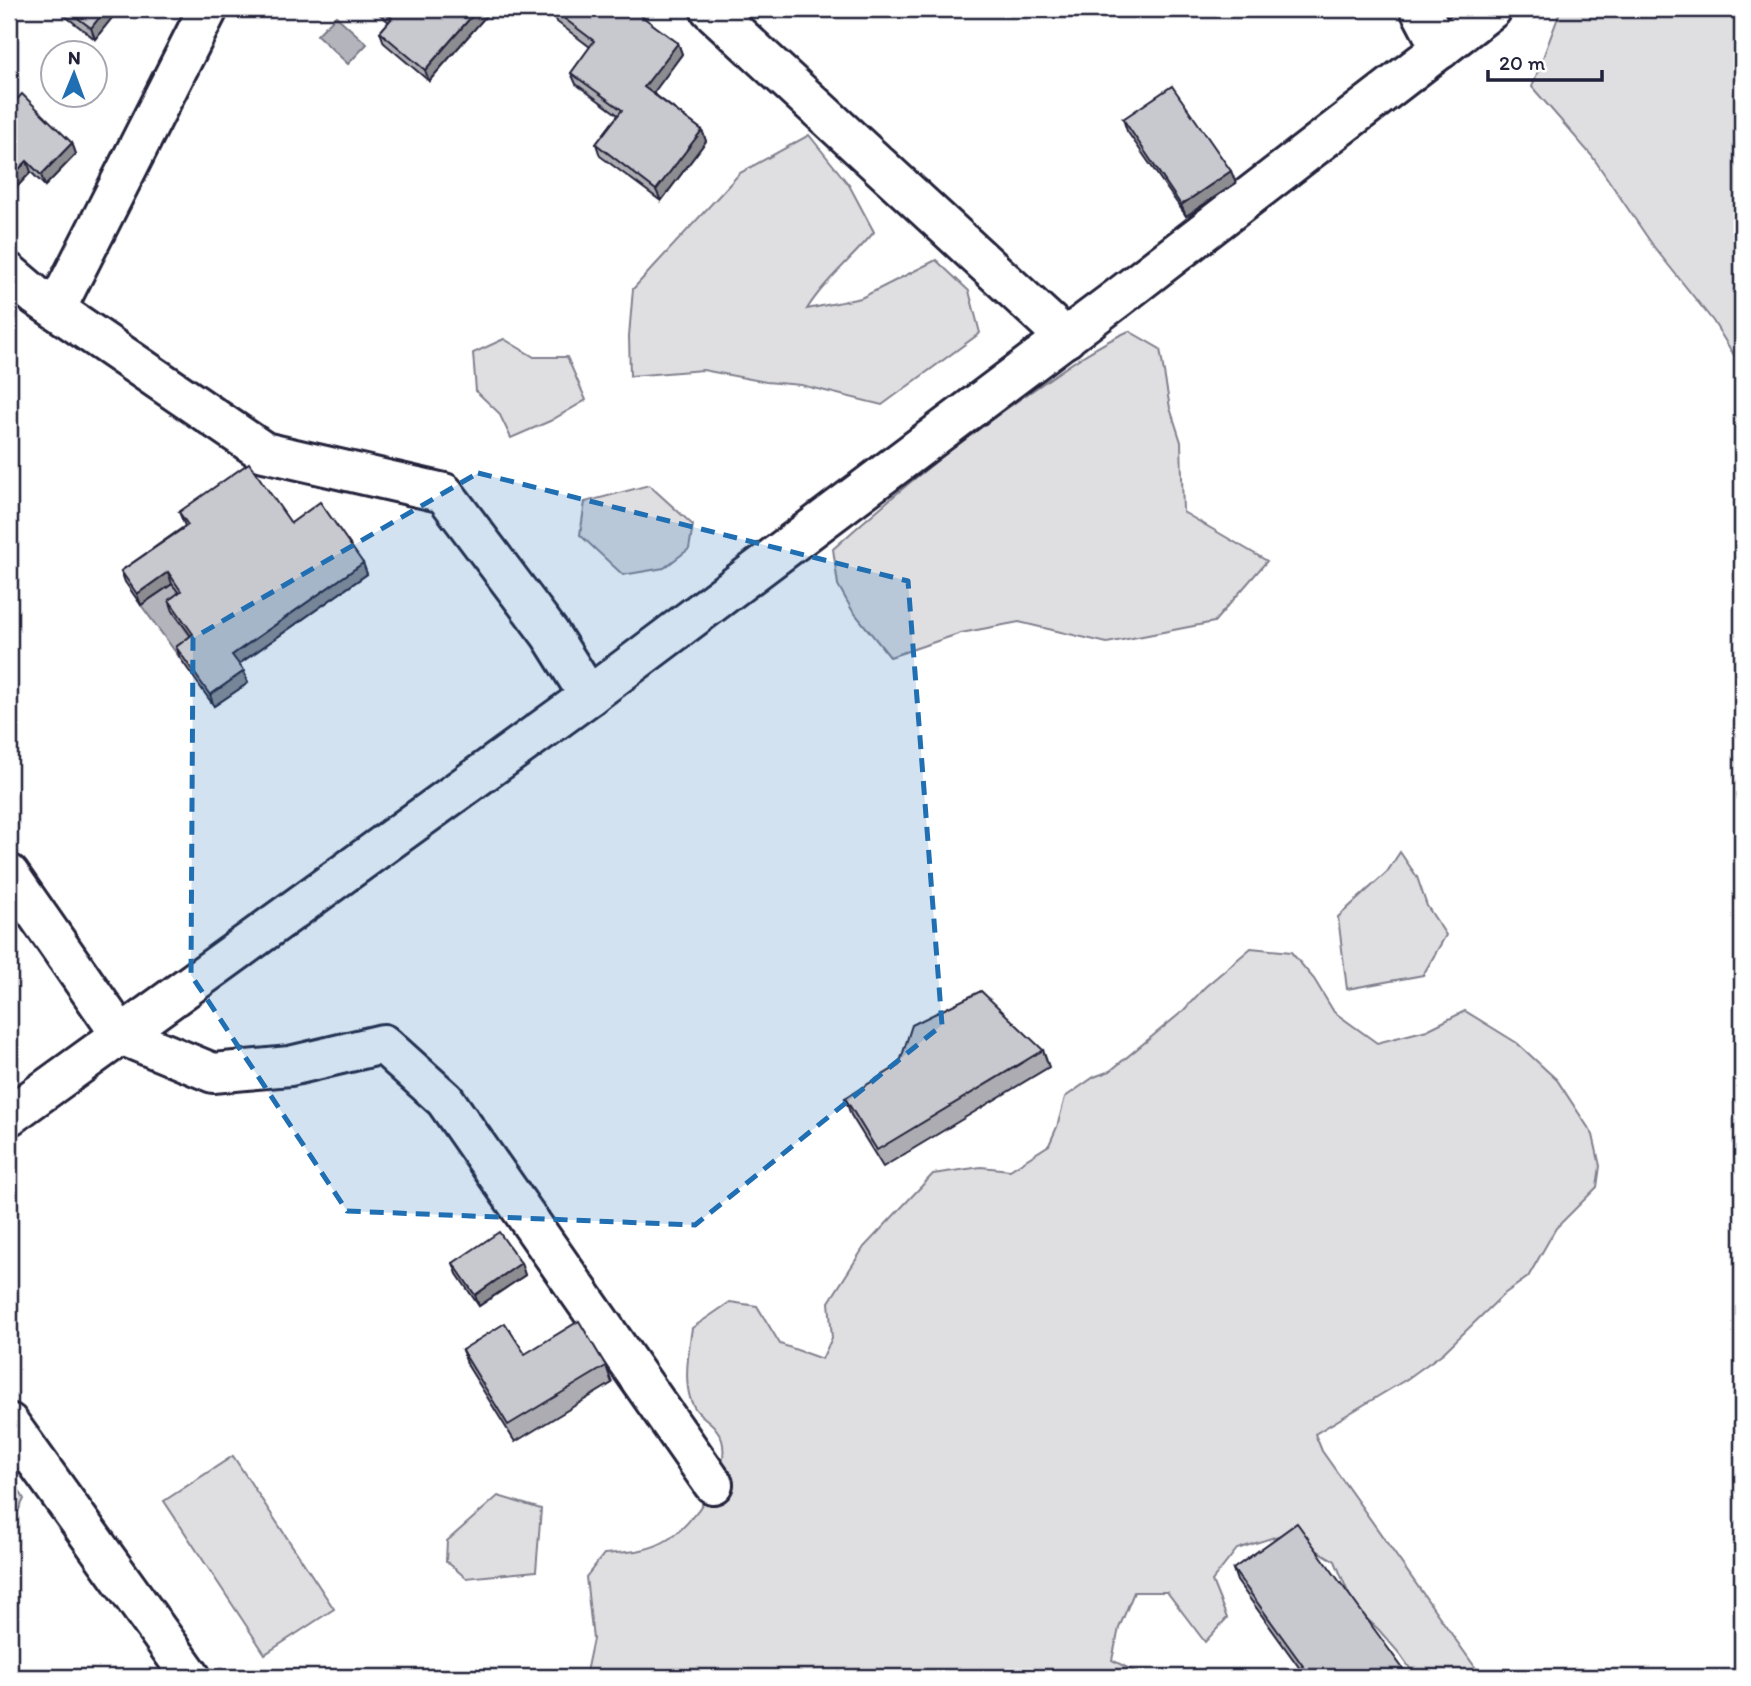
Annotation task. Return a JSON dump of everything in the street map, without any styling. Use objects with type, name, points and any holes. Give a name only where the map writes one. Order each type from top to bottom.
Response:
[{"type":"street","points":[[56,309],[208,9]]},
{"type":"street","points":[[710,9],[1066,338]]},
{"type":"street","points":[[1420,9],[1441,49]]},
{"type":"street","points":[[9,1116],[589,695],[1066,338],[1492,9]]},
{"type":"street","points":[[9,273],[56,309],[264,452],[444,493],[550,634],[589,695]]},
{"type":"street","points":[[9,874],[121,1035],[213,1073],[290,1066],[383,1044],[445,1100],[713,1483]]},
{"type":"street","points":[[9,1423],[191,1677]]},
{"type":"highlighted area","points":[[478,473],[908,581],[942,1025],[695,1225],[347,1211],[191,975],[193,638]]},
{"type":"shaded area","points":[[1569,9],[1742,9],[1742,368],[1713,321],[1654,247],[1592,156],[1532,87],[1560,12]]},
{"type":"shaded area","points":[[336,16],[367,44],[348,64],[317,35]]},
{"type":"shaded area","points":[[809,135],[849,185],[874,232],[822,288],[807,309],[861,298],[936,260],[969,291],[980,333],[882,405],[801,385],[766,382],[703,370],[630,376],[629,336],[633,289],[740,173]]},
{"type":"shaded area","points":[[1129,331],[1160,349],[1170,408],[1181,442],[1183,512],[1267,561],[1214,622],[1107,643],[1019,622],[961,633],[890,657],[852,610],[838,585],[833,549],[978,429],[1078,359]]},
{"type":"shaded area","points":[[504,339],[534,357],[567,357],[586,400],[550,421],[511,438],[499,413],[476,391],[473,353]]},
{"type":"shaded area","points":[[649,485],[693,525],[689,549],[664,568],[623,575],[580,535],[585,502]]},
{"type":"shaded area","points":[[172,584],[186,602],[173,612],[197,646],[180,658],[141,605]]},
{"type":"shaded area","points":[[1400,852],[1417,877],[1427,906],[1446,935],[1423,975],[1347,989],[1338,917],[1387,872]]},
{"type":"shaded area","points":[[1251,948],[1291,952],[1314,979],[1334,1012],[1377,1043],[1427,1030],[1465,1011],[1517,1043],[1557,1080],[1593,1135],[1600,1166],[1597,1187],[1556,1228],[1528,1277],[1504,1294],[1443,1353],[1407,1379],[1315,1434],[1322,1451],[1482,1677],[1416,1677],[1378,1629],[1354,1607],[1335,1561],[1287,1533],[1237,1549],[1212,1581],[1227,1618],[1205,1642],[1167,1592],[1134,1592],[1119,1628],[1112,1660],[1145,1677],[585,1677],[593,1639],[586,1577],[604,1554],[652,1547],[677,1533],[708,1496],[721,1467],[723,1453],[720,1435],[698,1412],[689,1394],[687,1371],[692,1328],[730,1302],[757,1306],[780,1344],[822,1359],[832,1338],[829,1302],[864,1247],[933,1174],[981,1167],[1010,1170],[1049,1145],[1065,1097],[1094,1077],[1110,1071],[1183,1011],[1205,987]]},
{"type":"shaded area","points":[[233,1456],[334,1609],[265,1654],[164,1501]]},
{"type":"shaded area","points":[[9,1472],[24,1499],[9,1529]]},
{"type":"shaded area","points":[[498,1496],[541,1509],[536,1571],[466,1578],[446,1561],[447,1541]]},
{"type":"building","points":[[66,9],[106,9],[91,28]]},
{"type":"building","points":[[382,9],[478,9],[425,70],[380,32],[392,18]]},
{"type":"building","points":[[554,9],[632,9],[678,43],[644,87],[702,130],[656,190],[596,144],[622,110],[571,73],[594,41]]},
{"type":"building","points":[[1172,86],[1231,171],[1181,205],[1123,119]]},
{"type":"building","points":[[22,94],[72,143],[41,175],[27,161],[9,179],[9,108]]},
{"type":"building","points":[[249,463],[291,523],[320,502],[363,563],[232,655],[244,671],[210,695],[176,647],[193,634],[169,600],[181,591],[168,572],[137,594],[121,571],[188,525],[179,512]]},
{"type":"building","points":[[981,991],[1043,1050],[877,1150],[845,1098],[899,1065],[912,1025]]},
{"type":"building","points":[[499,1232],[521,1263],[475,1295],[453,1263]]},
{"type":"building","points":[[579,1321],[606,1366],[508,1425],[462,1350],[505,1323],[525,1354]]},
{"type":"building","points":[[1297,1523],[1409,1677],[1311,1677],[1233,1569]]}]
